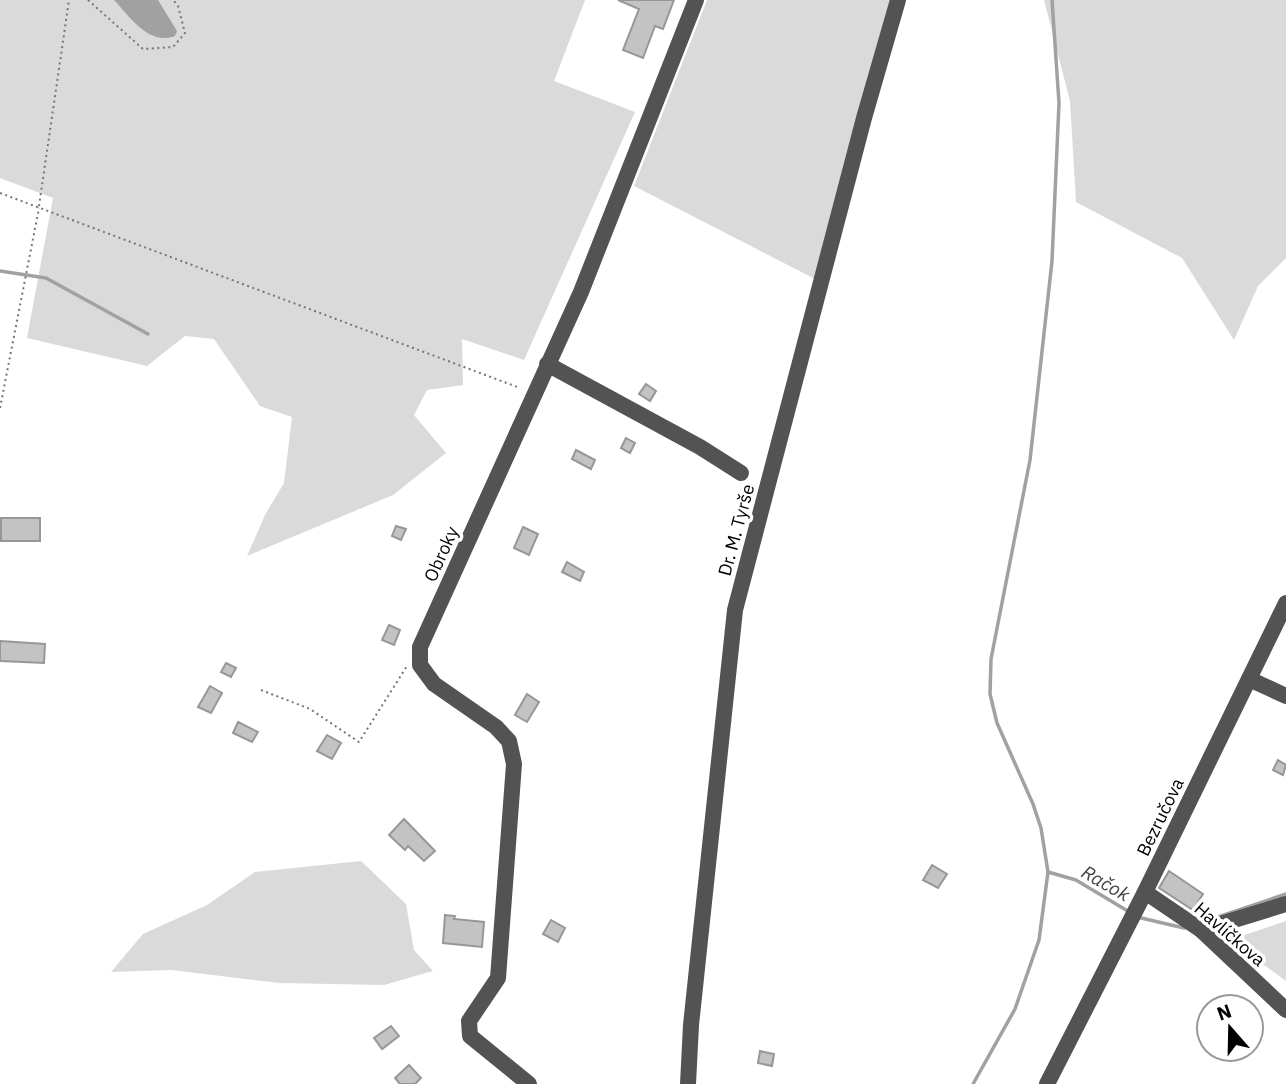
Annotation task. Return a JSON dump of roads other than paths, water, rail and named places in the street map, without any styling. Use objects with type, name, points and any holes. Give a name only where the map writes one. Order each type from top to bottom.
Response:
[{"type":"street","name":"Obroky","points":[[529,1084],[470,1036],[469,1021],[498,978],[514,764],[509,741],[496,727],[434,684],[420,665],[420,647],[581,292],[695,0]]},
{"type":"street","name":"Dr. M. Tyrše","points":[[688,1084],[691,1025],[735,610],[864,118],[898,0]]},
{"type":"street","points":[[547,364],[741,473]]},
{"type":"street","name":"Bezručova","points":[[1047,1084],[1145,892],[1286,603]]},
{"type":"street","points":[[1249,679],[1286,696]]},
{"type":"street","name":"Havlíčkova","points":[[1145,892],[1201,930],[1286,1010]]},
{"type":"street","points":[[1201,930],[1286,904]]},
{"type":"waterway","points":[[1048,872],[1041,828],[997,723],[990,694],[991,659],[1030,460],[1052,261],[1059,103],[1052,0]]},
{"type":"waterway","points":[[0,271],[46,278],[148,334]]},
{"type":"waterway","name":"Račok","points":[[973,1084],[1015,1009],[1039,940],[1048,872],[1076,880],[1131,913]]},
{"type":"waterway","name":"Račok","points":[[1218,917],[1286,894]]},
{"type":"waterway","name":"Račok","points":[[1137,917],[1188,927]]}]
